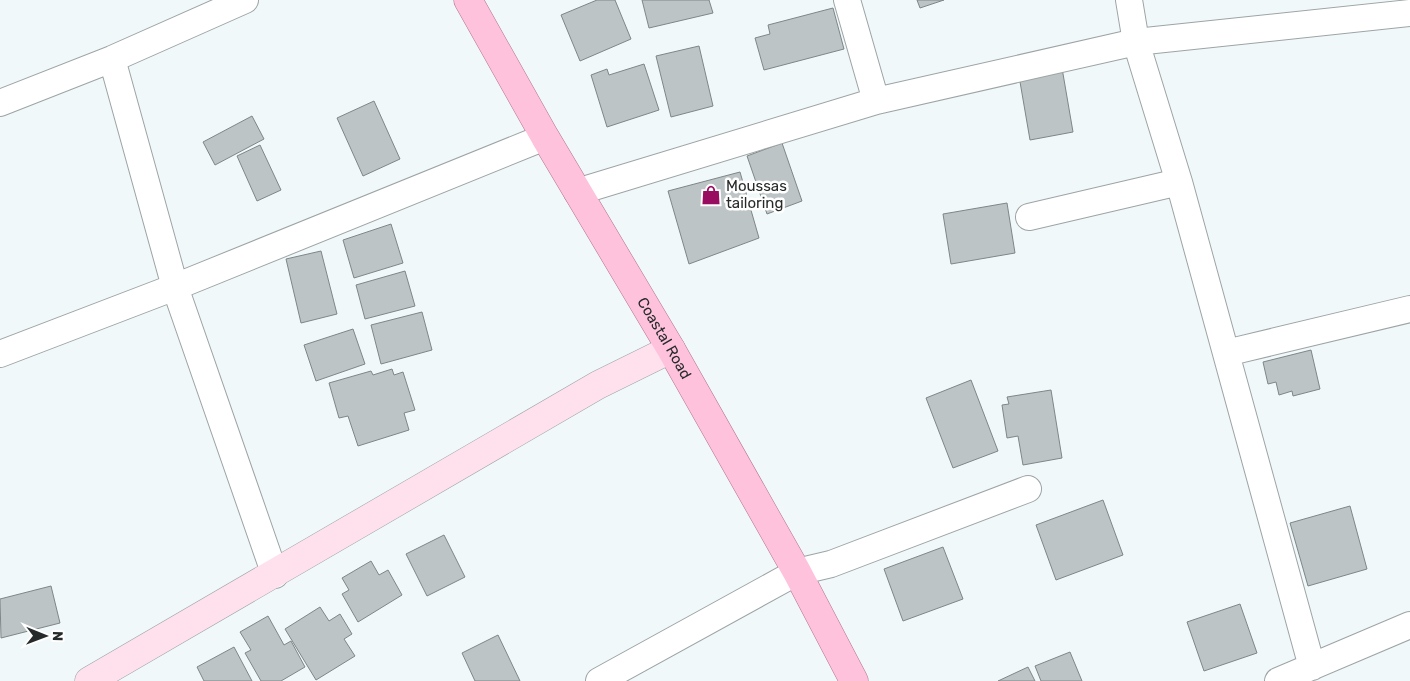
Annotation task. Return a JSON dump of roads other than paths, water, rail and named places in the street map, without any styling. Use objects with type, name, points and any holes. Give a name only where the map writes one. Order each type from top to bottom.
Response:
[{"type":"main road","name":"Coastal Road","points":[[468,0],[545,137],[671,349],[797,572],[854,681]]},
{"type":"street","points":[[0,103],[112,59],[244,0]]},
{"type":"street","points":[[847,0],[876,101]]},
{"type":"street","points":[[1129,0],[1136,42],[1179,182],[1312,667]]},
{"type":"street","points":[[577,192],[876,101],[1136,42],[1404,9]]},
{"type":"street","points":[[112,59],[175,287],[275,575]]},
{"type":"street","points":[[0,354],[175,287],[545,137]]},
{"type":"street","points":[[1029,217],[1179,182]]},
{"type":"street","points":[[1226,353],[1410,309]]},
{"type":"street","points":[[89,681],[275,575],[598,385],[671,349]]},
{"type":"street","points":[[599,681],[797,572],[831,564],[1028,489]]},
{"type":"street","points":[[1278,681],[1410,625]]},
{"type":"place","name":"Moussas tailoring","points":[[711,195]]}]
